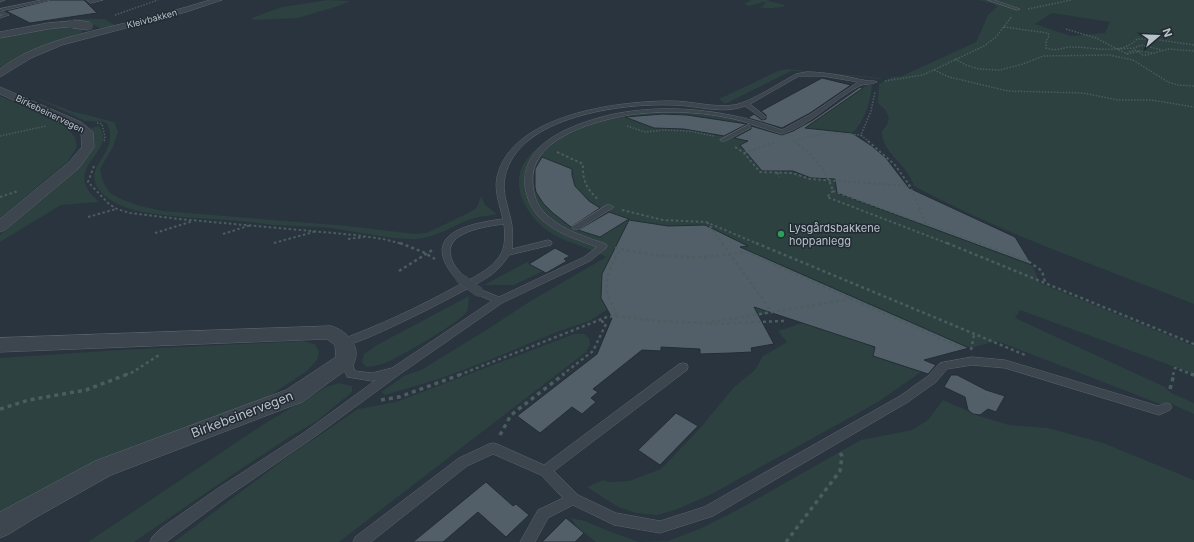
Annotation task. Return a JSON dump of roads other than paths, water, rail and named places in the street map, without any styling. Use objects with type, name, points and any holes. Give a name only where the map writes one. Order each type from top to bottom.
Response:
[{"type":"street","name":"Kleivbakken","points":[[85,36],[218,0]]},
{"type":"street","points":[[0,35],[48,26],[72,24],[89,26],[92,30],[85,36],[28,56],[8,67],[0,74]]},
{"type":"street","name":"Birkebeinervegen","points":[[0,90],[73,123],[88,132],[88,147],[74,165],[0,227]]},
{"type":"street","points":[[0,345],[331,332],[345,352]]},
{"type":"street","name":"Birkebeinervegen","points":[[0,526],[24,511],[103,468],[294,396],[345,352]]},
{"type":"lane","points":[[0,11],[48,0]]},
{"type":"lane","points":[[89,0],[94,2],[101,0]]},
{"type":"lane","points":[[990,0],[1018,9]]},
{"type":"lane","points":[[0,11],[7,15],[0,17]]},
{"type":"lane","points":[[156,542],[222,493],[306,437],[396,371],[500,301],[587,259],[603,246],[556,226],[539,212],[531,198],[527,185],[527,171],[531,161],[539,150],[552,141],[567,132],[599,120],[630,113],[667,110],[711,113],[769,127],[784,134],[859,83],[874,82],[826,74],[808,73],[798,75],[738,107],[672,103],[630,105],[581,114],[548,126],[531,136],[519,147],[508,160],[502,171],[500,181],[501,194],[509,231],[507,253]]},
{"type":"lane","points":[[745,103],[763,117]]},
{"type":"lane","points":[[723,140],[748,127]]},
{"type":"lane","points":[[576,227],[610,207]]},
{"type":"lane","points":[[500,301],[479,292],[460,278],[451,269],[446,256],[447,243],[452,237],[470,229],[494,222],[508,221]]},
{"type":"lane","points":[[396,371],[372,376],[351,374],[345,352],[378,330],[447,296],[488,273],[507,253],[548,243]]},
{"type":"lane","points":[[360,542],[463,462],[493,448],[545,470],[573,499],[614,519],[660,527],[708,512],[904,399],[932,379],[944,366],[972,361],[1005,364],[1159,411],[1166,407]]},
{"type":"lane","points":[[545,470],[683,367]]},
{"type":"lane","points":[[527,542],[543,514],[573,499]]},
{"type":"place","name":"Lysgårdsbakkene hoppanlegg","points":[[781,234]]}]
